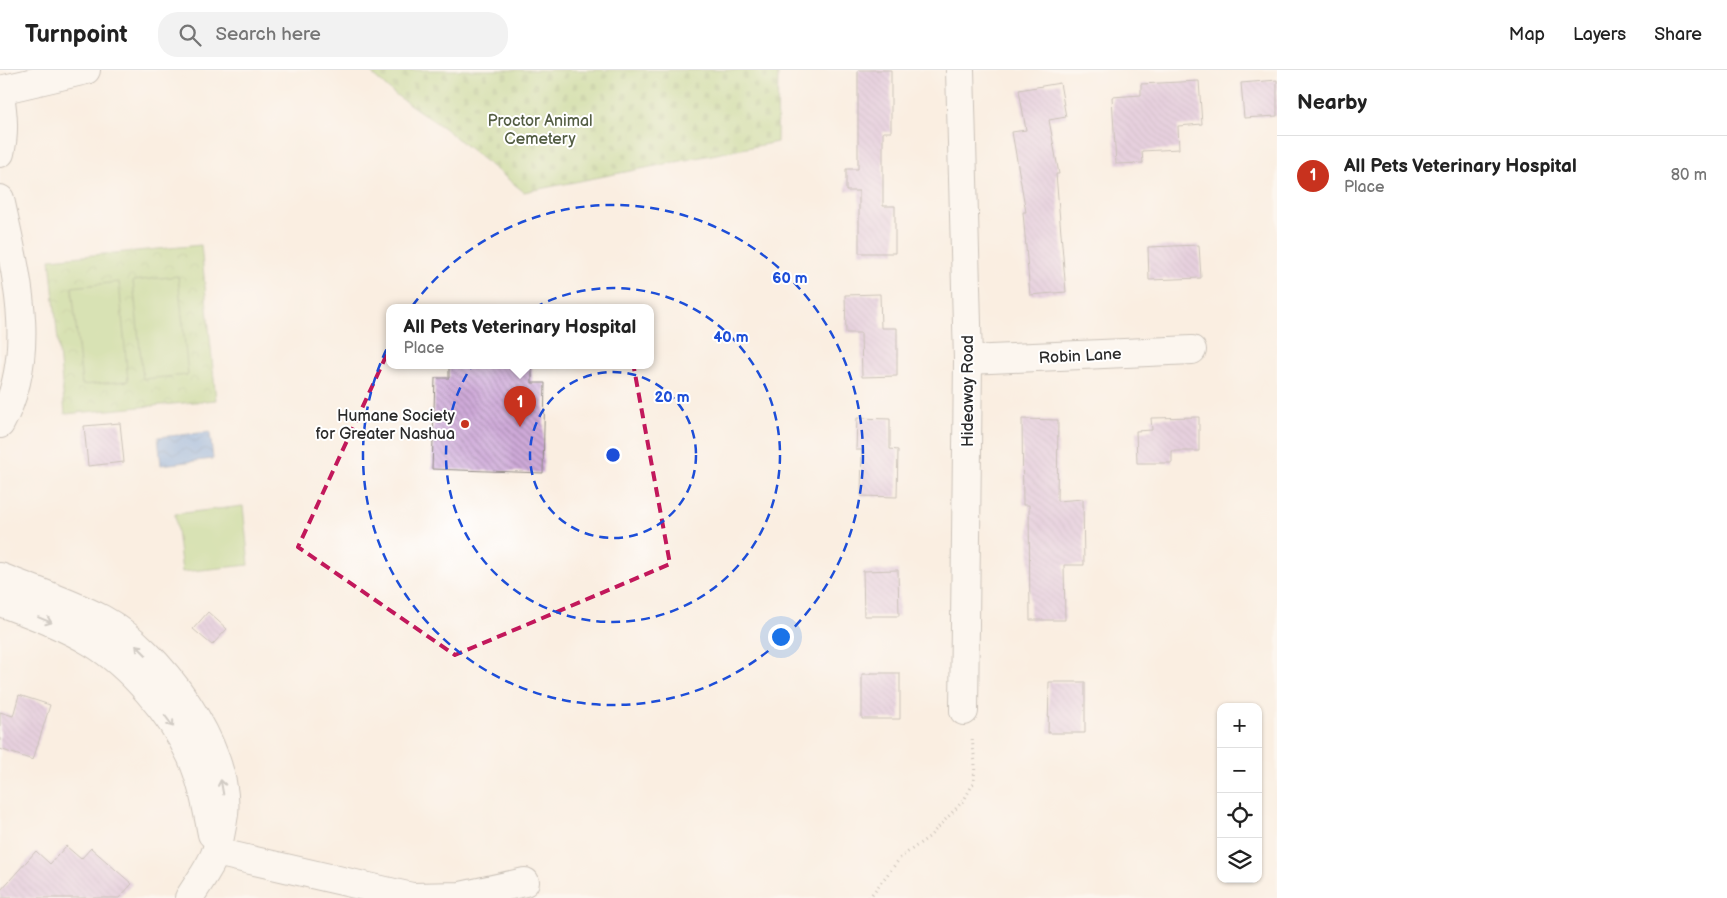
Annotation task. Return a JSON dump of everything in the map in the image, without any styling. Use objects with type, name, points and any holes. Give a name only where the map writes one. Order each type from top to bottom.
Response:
[{"type":"street","points":[[0,90],[86,70]]},
{"type":"street","name":"Hideaway Road","points":[[960,70],[968,360],[964,711]]},
{"type":"street","points":[[0,94],[3,118],[0,153]]},
{"type":"street","points":[[0,199],[19,290],[22,322],[21,349],[16,383],[6,413],[0,424]]},
{"type":"street","name":"Robin Lane","points":[[968,360],[1192,350]]},
{"type":"street","points":[[0,577],[102,619],[133,641],[174,685],[203,729],[216,761],[223,794],[224,812],[216,852],[190,898]]},
{"type":"street","points":[[0,602],[68,629],[92,642],[115,660],[154,700],[175,728],[191,756],[201,785],[216,852]]},
{"type":"street","points":[[216,852],[412,897],[461,896],[525,882]]},
{"type":"path","points":[[870,898],[901,857],[929,837],[964,800],[974,782],[974,745],[964,711]]},
{"type":"highlighted area","points":[[624,314],[670,564],[455,655],[298,547],[405,315]]},
{"type":"green space","name":"Proctor Animal Cemetery","points":[[368,70],[778,70],[777,142],[524,192],[444,128],[393,93]]},
{"type":"green space","points":[[201,245],[216,400],[65,414],[50,259]]},
{"type":"green space","points":[[178,276],[188,375],[143,379],[133,281]]},
{"type":"green space","points":[[119,282],[128,381],[82,385],[72,287]]},
{"type":"green space","points":[[243,506],[249,565],[182,572],[175,514]]},
{"type":"water","points":[[210,432],[213,459],[161,465],[158,437]]},
{"type":"building","points":[[858,70],[891,70],[891,132],[883,132],[883,206],[895,206],[895,253],[859,253],[859,191],[846,191],[846,169],[858,169]]},
{"type":"building","points":[[1277,80],[1277,116],[1244,118],[1241,83]]},
{"type":"building","points":[[1199,81],[1202,124],[1178,126],[1179,149],[1142,151],[1143,163],[1116,164],[1112,97],[1141,95],[1141,84]]},
{"type":"building","points":[[1060,83],[1066,117],[1049,120],[1059,174],[1056,174],[1066,292],[1030,295],[1023,212],[1026,212],[1012,132],[1026,130],[1019,90]]},
{"type":"building","points":[[1199,245],[1201,278],[1149,280],[1148,247]]},
{"type":"building","points":[[880,294],[881,328],[897,328],[897,376],[862,377],[861,333],[846,333],[845,295]]},
{"type":"building","points":[[449,369],[532,369],[532,383],[545,383],[543,473],[432,469],[435,378],[449,378]]},
{"type":"building","points":[[1199,417],[1199,451],[1172,451],[1172,463],[1137,463],[1136,431],[1152,430],[1151,418]]},
{"type":"building","points":[[857,418],[890,419],[890,449],[898,450],[897,497],[861,496],[862,450],[856,450]]},
{"type":"building","points":[[1022,419],[1058,420],[1057,501],[1083,499],[1084,565],[1064,565],[1065,620],[1030,620],[1029,505],[1023,505]]},
{"type":"building","points":[[120,423],[124,462],[88,466],[84,426]]},
{"type":"building","points":[[898,570],[899,616],[864,616],[863,571]]},
{"type":"building","points":[[208,612],[227,629],[212,645],[193,629]]},
{"type":"building","points":[[900,673],[900,719],[862,719],[862,674]]},
{"type":"building","points":[[1049,682],[1085,682],[1085,733],[1048,733]]},
{"type":"building","points":[[19,695],[50,705],[33,760],[0,749],[0,712],[13,716]]},
{"type":"building","points":[[66,846],[81,859],[91,848],[132,884],[119,898],[0,898],[0,891],[36,851],[50,864]]},
{"type":"place","name":"Humane Society for Greater Nashua","points":[[465,424]]},
{"type":"place","name":"All Pets Veterinary Hospital","points":[[520,427]]}]
